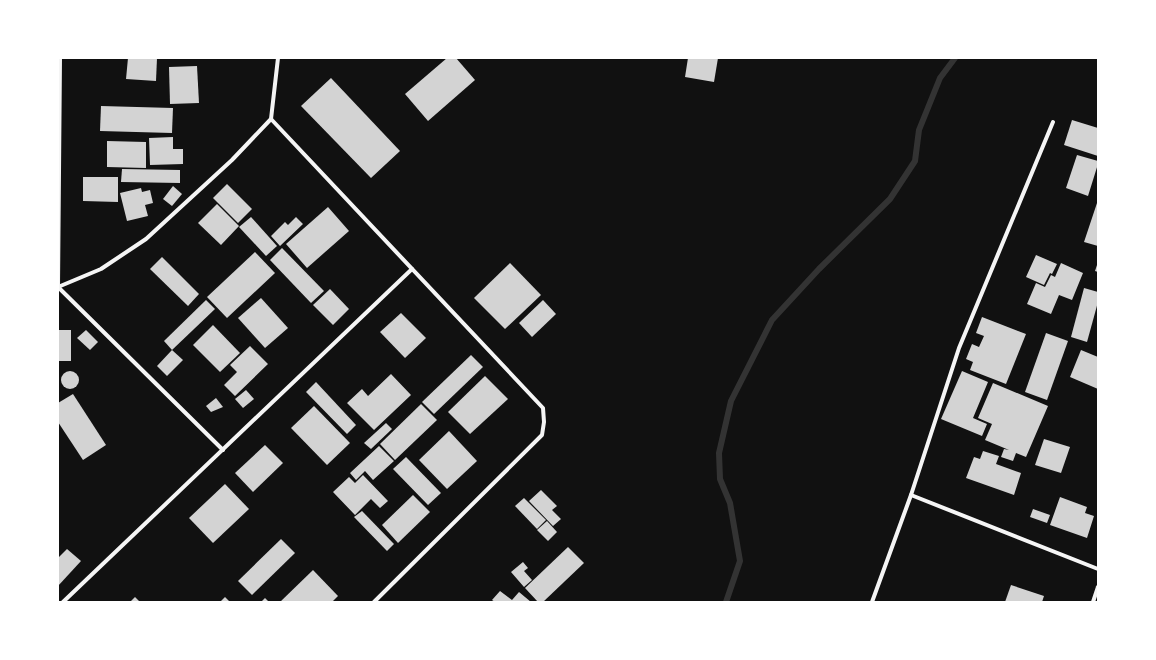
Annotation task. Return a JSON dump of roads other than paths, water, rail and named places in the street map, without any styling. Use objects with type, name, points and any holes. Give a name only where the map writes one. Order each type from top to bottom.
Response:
[{"type":"street","points":[[60,58],[58,288],[223,450]]},
{"type":"street","points":[[58,288],[101,269],[146,239],[232,160],[271,119],[278,58]]},
{"type":"street","points":[[271,119],[543,408],[544,422],[542,435],[374,602]]},
{"type":"street","points":[[872,602],[911,495],[959,348],[1053,122]]},
{"type":"street","points":[[63,602],[412,269]]},
{"type":"street","points":[[911,495],[1098,569]]},
{"type":"street","points":[[1093,602],[1098,587]]},
{"type":"waterway","points":[[726,602],[740,561],[730,503],[720,479],[719,453],[731,401],[772,320],[819,269],[890,199],[915,161],[919,130],[940,78],[955,58]]}]
